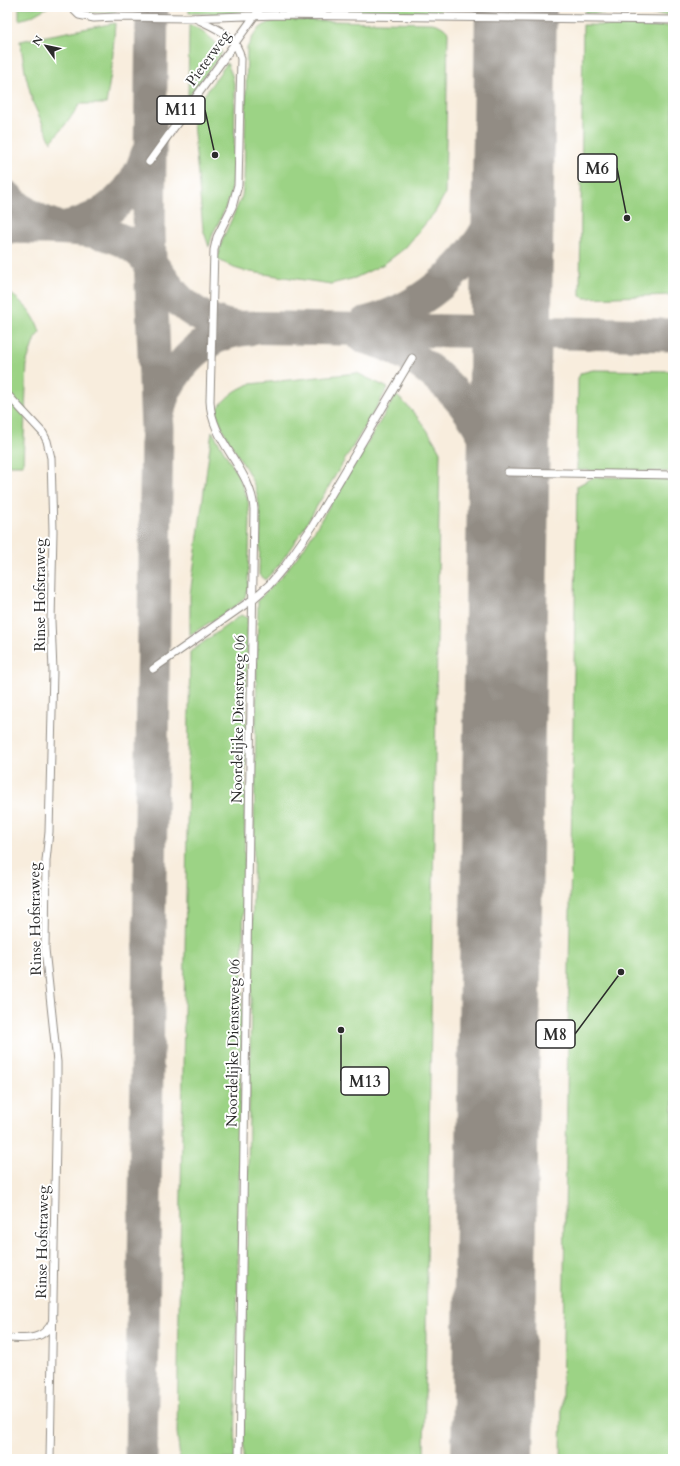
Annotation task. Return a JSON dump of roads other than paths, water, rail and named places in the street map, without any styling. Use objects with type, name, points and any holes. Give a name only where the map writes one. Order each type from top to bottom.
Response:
[{"type":"lane","points":[[71,7],[79,15],[89,17],[195,18],[277,15],[673,20]]},
{"type":"lane","name":"Pieterweg","points":[[149,162],[261,7]]},
{"type":"lane","points":[[195,18],[227,35],[235,43]]},
{"type":"lane","name":"Noordelijke Dienstweg 06","points":[[235,43],[239,50],[241,59],[239,174],[234,201],[217,237],[214,250],[210,401],[212,418],[216,429],[246,479],[253,499],[254,519],[239,1459]]},
{"type":"lane","points":[[154,669],[253,599],[280,572],[299,547],[412,358]]},
{"type":"lane","name":"Rinse Hofstraweg","points":[[7,394],[43,434],[47,441],[51,458],[53,531],[51,621],[53,671],[49,825],[46,861],[45,949],[57,1062],[54,1313],[50,1459]]},
{"type":"lane","points":[[508,472],[673,475]]},
{"type":"lane","points":[[7,1338],[34,1338],[42,1334],[51,1325],[54,1313]]},
{"type":"place","name":"M11","points":[[215,155]]},
{"type":"place","name":"M6","points":[[627,218]]},
{"type":"place","name":"M8","points":[[621,972]]},
{"type":"place","name":"M13","points":[[341,1030]]}]
